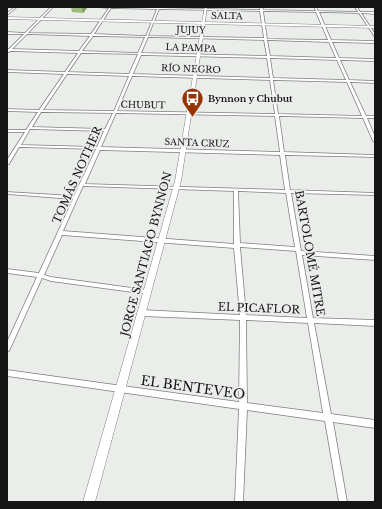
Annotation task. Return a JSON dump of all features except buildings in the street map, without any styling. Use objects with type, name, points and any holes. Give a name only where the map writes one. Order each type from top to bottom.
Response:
[{"type":"street","points":[[7,14],[16,7]]},
{"type":"street","points":[[8,51],[52,7]]},
{"type":"street","points":[[98,7],[261,9],[375,13]]},
{"type":"street","points":[[7,164],[9,156],[18,146],[111,7]]},
{"type":"street","points":[[315,7],[375,141]]},
{"type":"street","points":[[356,7],[375,36]]},
{"type":"street","name":"TOMÁS NOTHER","points":[[7,349],[115,112],[158,8]]},
{"type":"street","name":"JORGE SANTIAGO BYNNON","points":[[89,502],[176,188],[205,8]]},
{"type":"street","name":"BARTOLOMÉ MITRE","points":[[261,9],[288,192],[312,319],[343,502]]},
{"type":"street","name":"SALTA","points":[[7,18],[375,27]]},
{"type":"street","name":"JUJUY","points":[[7,33],[375,42]]},
{"type":"street","name":"LA PAMPA","points":[[8,51],[375,60]]},
{"type":"street","name":"RÍO NEGRO","points":[[7,71],[375,82]]},
{"type":"street","name":"CHUBUT","points":[[7,110],[375,117]]},
{"type":"street","points":[[7,131],[107,130]]},
{"type":"street","name":"SANTA CRUZ","points":[[18,146],[375,156]]},
{"type":"street","points":[[82,185],[375,194]]},
{"type":"street","points":[[236,190],[237,246],[243,317],[243,406],[239,502]]},
{"type":"street","points":[[7,194],[76,198]]},
{"type":"street","points":[[61,233],[375,258]]},
{"type":"street","points":[[7,271],[51,279],[147,292]]},
{"type":"street","name":"EL PICAFLOR","points":[[142,313],[312,319],[375,323]]},
{"type":"street","name":"EL BENTEVEO","points":[[7,373],[375,424]]},
{"type":"place","name":"Bynnon y Chubut","points":[[192,118]]}]
